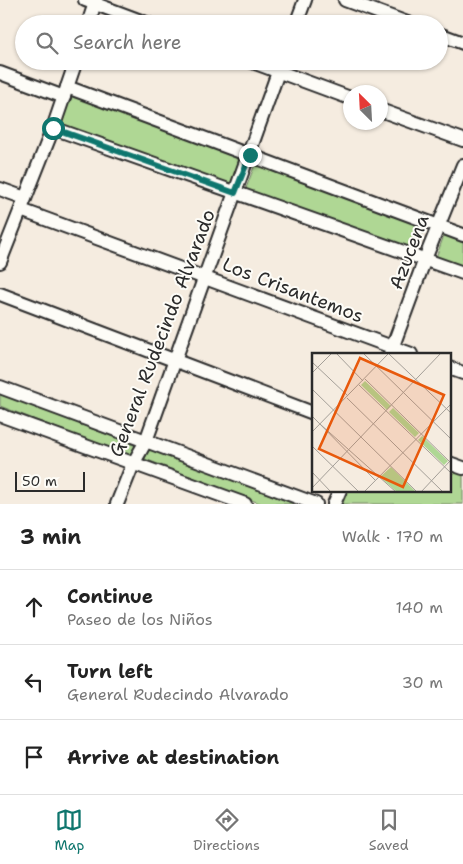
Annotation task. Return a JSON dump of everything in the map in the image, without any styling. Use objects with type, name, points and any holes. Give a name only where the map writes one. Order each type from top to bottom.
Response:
[{"type":"street","points":[[299,15],[305,0]]},
{"type":"street","points":[[345,0],[386,15]]},
{"type":"street","points":[[90,15],[92,1],[127,15]]},
{"type":"street","points":[[448,37],[463,43]]},
{"type":"street","points":[[0,262],[53,128],[73,70]]},
{"type":"street","name":"General Rudecindo Alvarado","points":[[117,504],[133,464],[146,441],[250,155],[279,70]]},
{"type":"street","points":[[289,70],[343,95]]},
{"type":"street","points":[[0,73],[66,92],[250,155],[463,235]]},
{"type":"street","points":[[388,113],[463,140]]},
{"type":"street","points":[[53,128],[463,273]]},
{"type":"street","name":"Azucena","points":[[392,351],[425,259],[463,164]]},
{"type":"street","name":"Los Crisantemos","points":[[0,189],[23,204],[392,351],[405,353]]},
{"type":"street","points":[[0,294],[312,412]]},
{"type":"street","points":[[450,368],[463,373]]},
{"type":"street","points":[[0,387],[316,504]]},
{"type":"street","points":[[0,415],[245,504]]},
{"type":"street","points":[[450,463],[463,468]]},
{"type":"street","points":[[334,504],[339,492]]},
{"type":"green space","points":[[71,94],[241,156],[230,185],[60,124]]},
{"type":"green space","points":[[256,162],[426,223],[415,253],[245,191]]},
{"type":"green space","points":[[446,230],[463,237],[463,270],[435,260]]},
{"type":"green space","points":[[0,393],[136,446],[132,457],[0,406]]},
{"type":"green space","points":[[149,448],[294,504],[262,504],[145,459]]},
{"type":"green space","points":[[450,467],[463,472],[463,504],[341,504],[345,492],[450,492]]},
{"type":"route","points":[[53,128],[235,193],[250,155]]}]
